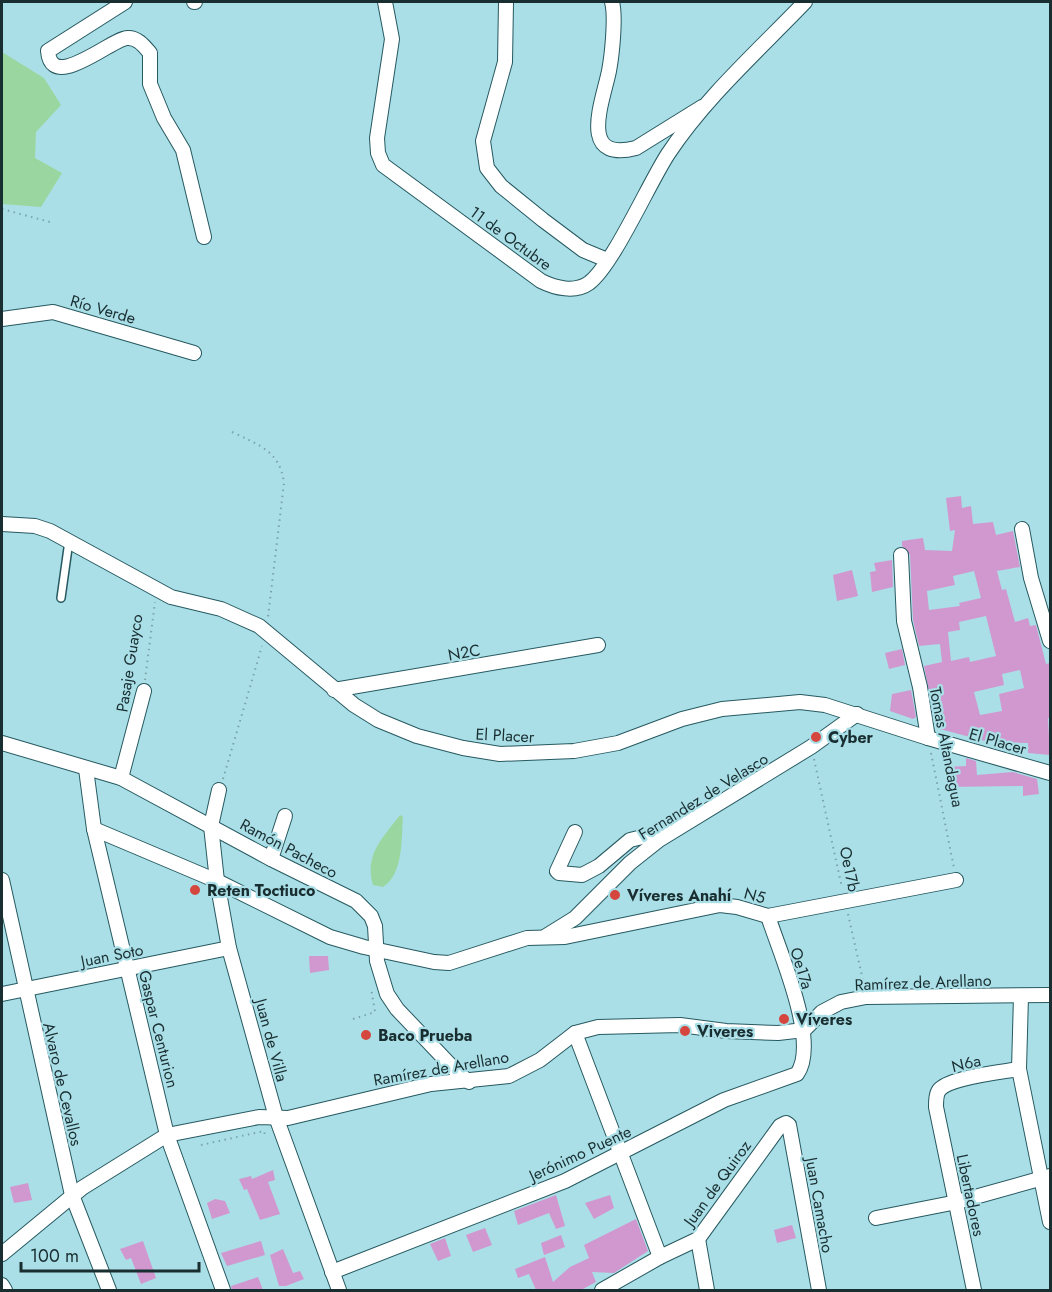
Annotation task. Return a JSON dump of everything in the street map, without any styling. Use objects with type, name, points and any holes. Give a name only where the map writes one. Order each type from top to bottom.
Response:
[{"type":"street","points":[[125,2],[48,51],[49,56],[56,65],[62,68],[82,63],[110,44],[125,38],[140,42],[150,53],[150,84],[183,150],[204,237]]},
{"type":"street","name":"11 de Octubre","points":[[385,2],[392,39],[377,138],[378,153],[383,165],[541,281],[556,289],[588,283],[607,260],[668,154],[708,104],[805,2]]},
{"type":"street","points":[[506,2],[505,62],[483,141],[487,168],[501,186],[543,220],[583,250],[607,260]]},
{"type":"street","points":[[612,2],[609,69],[597,119],[599,138],[605,146],[612,150],[624,151],[636,148],[708,104]]},
{"type":"street","name":"Río Verde","points":[[2,319],[53,312],[194,353]]},
{"type":"street","name":"El Placer","points":[[2,524],[35,526],[69,540],[157,587],[171,597],[221,609],[259,626],[334,690],[378,720],[417,736],[500,754],[574,751],[618,743],[682,719],[722,709],[762,704],[825,705],[1050,773]]},
{"type":"street","points":[[1022,529],[1031,578],[1050,641]]},
{"type":"street","name":"Tomas Altandagua","points":[[901,555],[904,621],[920,687],[928,738]]},
{"type":"street","name":"N2C","points":[[334,690],[598,645]]},
{"type":"street","name":"Pasaje Guayco","points":[[121,777],[144,691]]},
{"type":"street","name":"Fernandez de Velasco","points":[[546,936],[575,918],[630,863],[659,840],[811,747],[857,714]]},
{"type":"street","name":"Ramón Pacheco","points":[[2,743],[121,777],[271,860],[356,901],[366,909],[375,926],[376,950],[382,981],[397,1009],[469,1082]]},
{"type":"street","name":"Gaspar Centurion","points":[[86,768],[94,829],[167,1135],[222,1290]]},
{"type":"street","name":"Juan de Villa","points":[[219,790],[212,826],[217,881],[229,948],[276,1118],[339,1290]]},
{"type":"street","points":[[271,860],[285,816]]},
{"type":"street","points":[[575,832],[557,871],[559,873],[582,875],[599,866],[630,840],[678,828]]},
{"type":"street","points":[[94,829],[217,881],[330,937],[376,950],[449,963],[504,944],[546,936]]},
{"type":"street","name":"Alvaro de Cevallos","points":[[2,880],[72,1195],[110,1290]]},
{"type":"street","name":"N5","points":[[546,936],[565,937],[720,905],[737,907],[768,916],[956,880]]},
{"type":"street","name":"Oe17a","points":[[768,916],[804,1030]]},
{"type":"street","name":"Juan Soto","points":[[2,994],[229,948]]},
{"type":"street","name":"Ramírez de Arellano","points":[[2,1254],[72,1195],[167,1135],[259,1118],[288,1118],[431,1084],[469,1082],[509,1076],[540,1060],[575,1033],[598,1027],[669,1025],[756,1033],[804,1030],[822,1012],[841,1002],[866,997],[1050,994]]},
{"type":"street","points":[[1021,996],[1019,1069],[1046,1177],[1050,1222]]},
{"type":"street","name":"Jerónimo Puente","points":[[332,1272],[565,1181],[724,1100],[797,1074],[803,1060],[804,1030]]},
{"type":"street","points":[[575,1033],[660,1257]]},
{"type":"street","name":"N6a","points":[[936,1107],[940,1089],[953,1082],[1019,1069]]},
{"type":"street","name":"Libertadores","points":[[936,1107],[974,1290]]},
{"type":"street","name":"Juan de Quiroz","points":[[602,1290],[660,1257],[698,1239],[780,1126],[786,1123],[789,1125]]},
{"type":"street","name":"Juan Camacho","points":[[789,1125],[819,1290]]},
{"type":"street","points":[[876,1218],[957,1202],[1046,1177]]},
{"type":"street","points":[[698,1239],[707,1290]]},
{"type":"street","points":[[2,1285],[5,1290]]},
{"type":"lane","points":[[61,598],[69,540]]},
{"type":"path","points":[[2,209],[50,222]]},
{"type":"path","points":[[232,432],[263,447],[276,459],[282,465],[284,483]]},
{"type":"path","name":"Pasaje Guayco","points":[[144,691],[157,587]]},
{"type":"path","name":"Tomas Altandagua","points":[[928,738],[956,880]]},
{"type":"path","name":"Oe17b","points":[[811,747],[866,997]]},
{"type":"path","points":[[353,1019],[371,1014]]},
{"type":"path","points":[[201,1145],[264,1131],[266,1136]]},
{"type":"green space","points":[[2,52],[44,78],[61,105],[36,132],[35,158],[62,173],[41,207],[2,204]]},
{"type":"green space","points":[[400,815],[403,817],[401,845],[395,873],[383,887],[373,885],[371,864],[373,855]]},
{"type":"building","points":[[961,496],[962,508],[971,506],[973,524],[993,522],[996,535],[1013,531],[1020,567],[997,571],[1002,590],[1006,589],[1015,622],[1028,618],[1030,626],[1036,625],[1046,664],[1050,663],[1050,718],[1048,718],[1050,755],[1028,753],[1028,743],[989,742],[936,728],[924,666],[942,662],[940,644],[919,646],[913,620],[910,555],[902,546],[902,541],[923,538],[925,550],[952,551],[955,530],[950,531],[946,498]],"holes":[[[974,571],[981,598],[959,603],[960,606],[929,610],[927,591],[955,585],[953,576]],[[986,616],[996,656],[970,662],[969,657],[951,661],[948,632],[960,630],[959,622]],[[1020,670],[1024,688],[999,694],[1002,711],[980,715],[974,692],[1004,685],[1002,674]]]},
{"type":"building","points":[[892,560],[893,587],[872,592],[870,572],[876,571],[874,563]]},
{"type":"building","points":[[852,570],[858,596],[837,601],[833,575]]},
{"type":"building","points":[[902,649],[905,665],[889,669],[885,653]]},
{"type":"building","points":[[911,690],[916,717],[913,719],[890,711],[892,694]]},
{"type":"building","points":[[966,758],[976,761],[977,775],[1013,772],[1037,779],[1039,794],[1023,796],[1023,786],[948,787],[947,767],[966,766]]},
{"type":"building","points":[[309,956],[328,956],[329,970],[310,973]]},
{"type":"building","points":[[273,1170],[275,1180],[268,1182],[280,1214],[260,1220],[247,1189],[244,1190],[239,1179],[251,1176],[252,1179]]},
{"type":"building","points":[[28,1183],[32,1200],[14,1203],[10,1187]]},
{"type":"building","points":[[556,1195],[565,1226],[556,1229],[549,1213],[518,1225],[514,1211]]},
{"type":"building","points":[[610,1195],[614,1208],[594,1219],[585,1203]]},
{"type":"building","points":[[215,1199],[225,1201],[230,1213],[212,1219],[207,1203]]},
{"type":"building","points":[[636,1219],[648,1251],[614,1273],[592,1272],[596,1282],[581,1290],[536,1290],[529,1274],[518,1278],[515,1269],[545,1257],[553,1282],[570,1267],[589,1258],[584,1245]]},
{"type":"building","points":[[792,1225],[796,1238],[777,1243],[774,1230]]},
{"type":"building","points":[[485,1228],[492,1245],[473,1252],[466,1235]]},
{"type":"building","points":[[561,1235],[565,1247],[544,1255],[541,1243]]},
{"type":"building","points":[[445,1238],[451,1256],[438,1261],[430,1244]]},
{"type":"building","points":[[143,1241],[156,1278],[141,1284],[131,1258],[126,1260],[120,1249]]},
{"type":"building","points":[[261,1241],[265,1255],[227,1266],[221,1253]]},
{"type":"building","points":[[283,1249],[293,1273],[300,1271],[304,1279],[286,1286],[279,1286],[270,1255]]},
{"type":"building","points":[[258,1277],[263,1290],[232,1290],[231,1286]]},
{"type":"place","name":"Cyber","points":[[816,737]]},
{"type":"place","name":"Reten Toctiuco","points":[[195,890]]},
{"type":"place","name":"Víveres Anahí","points":[[615,895]]},
{"type":"place","name":"Víveres","points":[[784,1019]]},
{"type":"place","name":"Viveres","points":[[685,1031]]},
{"type":"place","name":"Baco Prueba","points":[[366,1035]]}]
